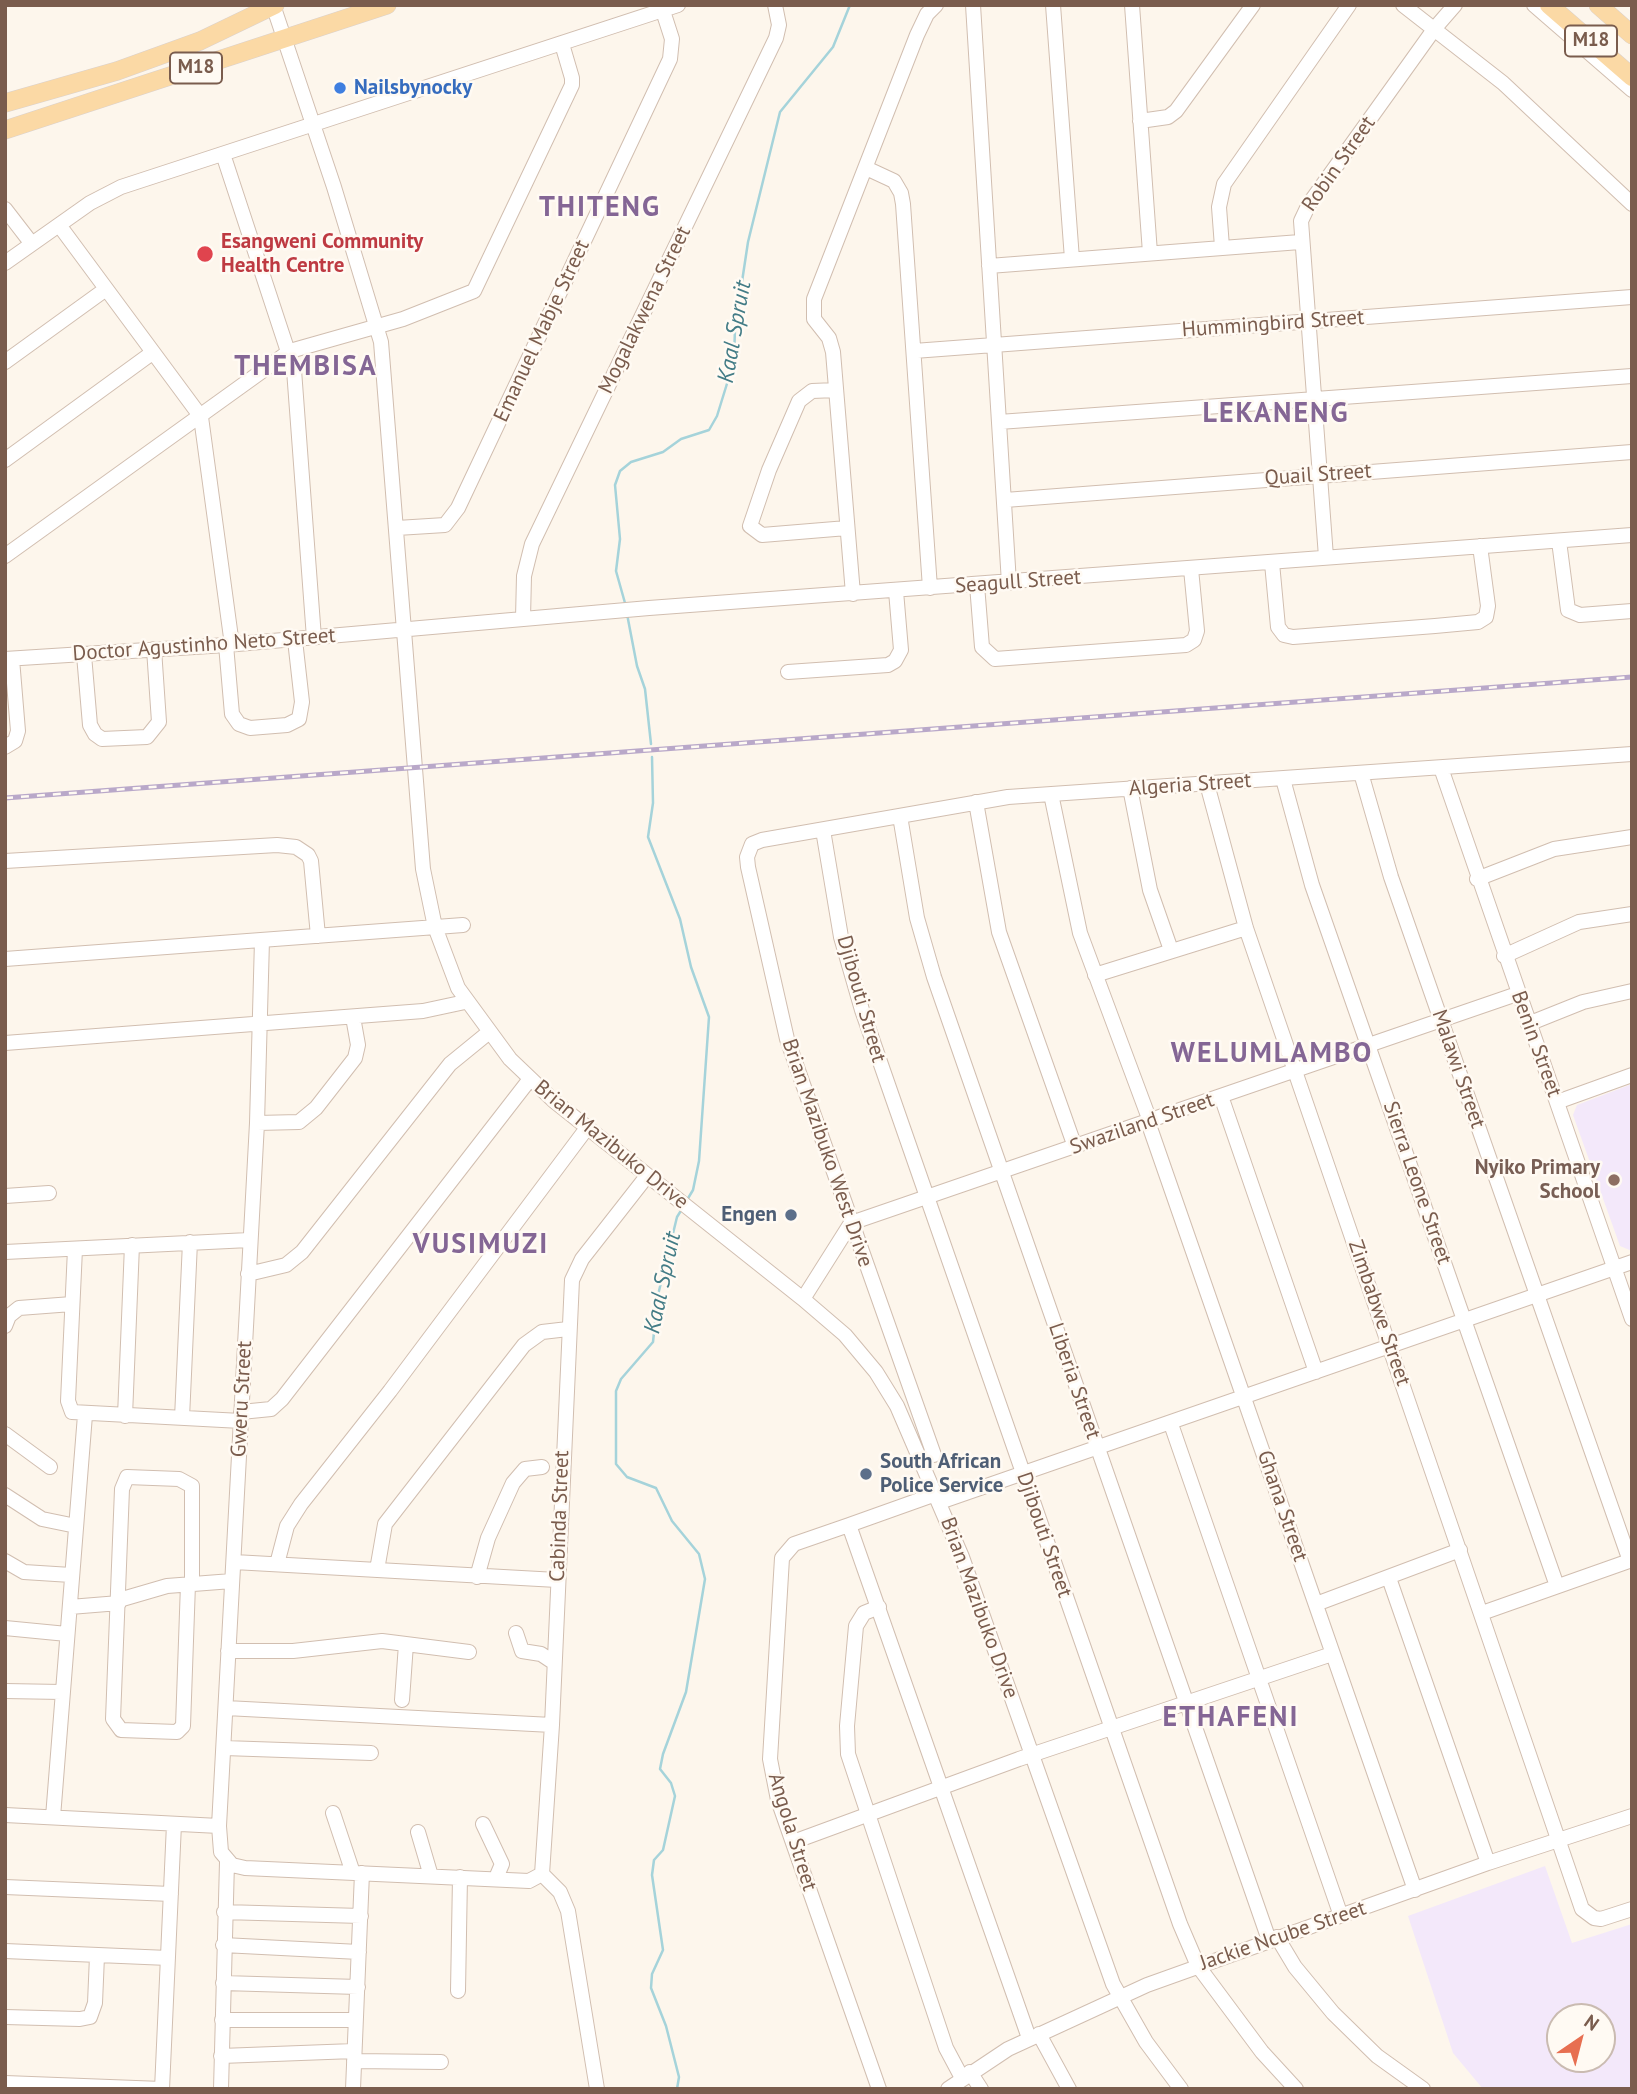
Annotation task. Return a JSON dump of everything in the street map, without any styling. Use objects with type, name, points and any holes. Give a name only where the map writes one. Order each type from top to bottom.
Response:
[{"type":"main road","name":"M18","points":[[5,130],[387,5]]},
{"type":"main road","name":"M18","points":[[1549,5],[1632,77]]},
{"type":"main road","name":"M18","points":[[1598,5],[1632,35]]},
{"type":"main road","name":"M18","points":[[5,103],[117,71],[200,41],[273,6]]},
{"type":"street","points":[[5,263],[90,203],[121,187],[312,122],[678,5]]},
{"type":"street","name":"Mogalakwena Street","points":[[523,618],[524,576],[532,544],[776,38],[779,19],[775,5]]},
{"type":"street","points":[[853,594],[831,344],[814,319],[813,307],[923,21],[936,5]]},
{"type":"street","points":[[972,5],[1009,583]]},
{"type":"street","points":[[1054,5],[1072,259]]},
{"type":"street","points":[[1132,5],[1150,253]]},
{"type":"street","points":[[1140,121],[1168,117],[1176,111],[1253,5]]},
{"type":"street","points":[[1222,247],[1219,207],[1224,184],[1349,5]]},
{"type":"street","points":[[1403,5],[1534,110],[1632,204]]},
{"type":"street","name":"Robin Street","points":[[1326,557],[1300,242],[1301,221],[1309,204],[1435,28],[1455,5]]},
{"type":"street","points":[[1534,5],[1632,90]]},
{"type":"street","name":"Brian Mazibuko Drive","points":[[273,6],[377,325],[386,378],[422,860],[435,927],[465,1002],[488,1033],[530,1079],[587,1128],[803,1298],[845,1335],[876,1372],[897,1406],[938,1498],[1120,1997],[1146,2042],[1181,2089]]},
{"type":"street","name":"Emanuel Mabje Street","points":[[397,528],[445,525],[458,508],[670,59],[672,39],[663,10]]},
{"type":"street","points":[[5,556],[290,351],[458,299],[477,287],[572,85],[562,44]]},
{"type":"street","points":[[223,154],[290,351],[294,370],[314,638]]},
{"type":"street","points":[[866,168],[894,181],[901,193],[930,588]]},
{"type":"street","points":[[5,209],[32,244]]},
{"type":"street","points":[[59,225],[201,417],[229,645],[234,720],[244,727],[287,725],[299,719],[302,702],[295,640]]},
{"type":"street","points":[[989,266],[1300,242]]},
{"type":"street","points":[[5,362],[106,289]]},
{"type":"street","name":"Hummingbird Street","points":[[914,351],[1632,297]]},
{"type":"street","points":[[5,460],[152,353]]},
{"type":"street","points":[[999,422],[1632,376]]},
{"type":"street","points":[[836,390],[812,391],[799,401],[769,470],[750,526],[762,535],[847,528]]},
{"type":"street","name":"Quail Street","points":[[1005,500],[1632,452]]},
{"type":"street","name":"Seagull Street","points":[[403,628],[1632,535]]},
{"type":"street","points":[[1559,541],[1568,610],[1580,615],[1632,611]]},
{"type":"street","points":[[1272,563],[1278,627],[1284,635],[1293,637],[1409,628],[1482,620],[1488,607],[1480,546]]},
{"type":"street","points":[[977,585],[982,647],[990,657],[1004,659],[1190,643],[1197,631],[1191,569]]},
{"type":"street","points":[[788,672],[888,665],[895,661],[901,653],[895,591]]},
{"type":"street","name":"Doctor Agustinho Neto Street","points":[[8,659],[295,640],[403,628]]},
{"type":"street","points":[[84,655],[89,725],[95,734],[103,739],[147,737],[159,722],[154,649]]},
{"type":"street","points":[[5,747],[15,741],[18,731],[8,659]]},
{"type":"street","name":"Algeria Street","points":[[752,844],[976,802],[1051,794],[1632,754]]},
{"type":"street","name":"Benin Street","points":[[1441,768],[1477,879],[1632,1319]]},
{"type":"street","name":"Malawi Street","points":[[1361,773],[1391,877],[1631,1561]]},
{"type":"street","name":"Sierra Leone Street","points":[[1283,779],[1306,867],[1557,1586]]},
{"type":"street","name":"Zimbabwe Street","points":[[1207,783],[1246,928],[1582,1909],[1587,1915],[1601,1919],[1632,1909]]},
{"type":"street","points":[[1130,788],[1150,890],[1171,950]]},
{"type":"street","name":"Ghana Street","points":[[1051,794],[1074,913],[1415,1890]]},
{"type":"street","points":[[976,802],[999,932],[1075,1147]]},
{"type":"street","name":"Liberia Street","points":[[900,816],[923,945],[1185,1703],[1273,1939],[1333,2013],[1377,2056],[1423,2089]]},
{"type":"street","name":"Djibouti Street","points":[[823,830],[850,972],[878,1061],[929,1197],[1177,1917],[1198,1966],[1242,2027],[1296,2089]]},
{"type":"street","points":[[1477,879],[1561,848],[1632,837]]},
{"type":"street","name":"Brian Mazibuko West Drive","points":[[752,844],[747,857],[748,867],[781,1018],[934,1455]]},
{"type":"street","points":[[5,861],[277,845],[296,847],[308,855],[311,861],[318,936]]},
{"type":"street","points":[[1504,956],[1579,922],[1632,914]]},
{"type":"street","points":[[5,959],[463,925]]},
{"type":"street","points":[[1095,975],[1246,928]]},
{"type":"street","name":"Gweru Street","points":[[221,2089],[225,1860],[219,1846],[219,1826],[257,1123],[262,940]]},
{"type":"street","points":[[1528,1024],[1583,1002],[1632,991]]},
{"type":"street","name":"Swaziland Street","points":[[851,1223],[1517,994]]},
{"type":"street","points":[[5,1043],[423,1011],[465,1002]]},
{"type":"street","points":[[257,1123],[299,1122],[316,1108],[355,1058],[358,1045],[353,1017]]},
{"type":"street","points":[[248,1275],[277,1269],[302,1252],[450,1064],[488,1033]]},
{"type":"street","points":[[1557,1102],[1632,1075]]},
{"type":"street","points":[[75,1249],[68,1405],[72,1412],[85,1415],[182,1418],[241,1417],[271,1409],[282,1399],[530,1079]]},
{"type":"street","points":[[1222,1096],[1316,1371]]},
{"type":"street","points":[[277,1564],[287,1527],[301,1504],[587,1128]]},
{"type":"street","name":"Cabinda Street","points":[[539,1876],[552,1725],[570,1293],[576,1269],[647,1175]]},
{"type":"street","points":[[5,1196],[49,1193]]},
{"type":"street","points":[[803,1298],[851,1223]]},
{"type":"street","points":[[5,1252],[249,1240]]},
{"type":"street","points":[[182,1418],[190,1242]]},
{"type":"street","points":[[125,1416],[132,1245]]},
{"type":"street","name":"Angola Street","points":[[878,2089],[774,1784],[770,1759],[780,1564],[784,1553],[794,1544],[849,1525],[1024,1475],[1632,1262]]},
{"type":"street","points":[[5,1326],[9,1316],[19,1308],[72,1304]]},
{"type":"street","points":[[377,1570],[385,1524],[524,1345],[542,1332],[568,1329]]},
{"type":"street","points":[[53,1818],[85,1415]]},
{"type":"street","points":[[1171,1424],[1340,1916]]},
{"type":"street","points":[[5,1434],[50,1467]]},
{"type":"street","points":[[477,1577],[488,1538],[513,1483],[525,1469],[542,1467]]},
{"type":"street","points":[[131,1476],[184,1480],[192,1486],[184,1723],[180,1731],[126,1731],[115,1726],[119,1602],[124,1481],[131,1476]]},
{"type":"street","points":[[5,1495],[42,1519],[76,1526]]},
{"type":"street","points":[[849,1525],[1034,2036],[1069,2089]]},
{"type":"street","points":[[1316,1604],[1460,1550]]},
{"type":"street","points":[[5,1561],[24,1572],[71,1575]]},
{"type":"street","points":[[1482,1613],[1631,1561]]},
{"type":"street","points":[[234,1562],[557,1580]]},
{"type":"street","points":[[1389,1578],[1488,1863]]},
{"type":"street","points":[[70,1607],[119,1602],[167,1586],[232,1581]]},
{"type":"street","points":[[879,1606],[864,1613],[858,1621],[847,1726],[848,1754],[946,2048],[966,2075],[981,2089]]},
{"type":"street","points":[[5,1628],[67,1634]]},
{"type":"street","points":[[516,1633],[522,1651],[541,1654],[553,1662]]},
{"type":"street","points":[[228,1651],[293,1651],[382,1641],[469,1652]]},
{"type":"street","points":[[402,1700],[406,1644]]},
{"type":"street","points":[[793,1842],[1032,1755],[1332,1654]]},
{"type":"street","points":[[5,1691],[62,1692]]},
{"type":"street","points":[[226,1708],[552,1725]]},
{"type":"street","points":[[224,1748],[371,1753]]},
{"type":"street","points":[[333,1813],[358,1873],[360,1916],[353,2089]]},
{"type":"street","points":[[5,1815],[219,1826]]},
{"type":"street","name":"Jackie Ncube Street","points":[[948,2089],[966,2075],[1034,2036],[1120,1997],[1273,1939],[1488,1863],[1632,1816]]},
{"type":"street","points":[[5,2083],[162,2089],[173,1824]]},
{"type":"street","points":[[483,1824],[502,1864],[496,1878]]},
{"type":"street","points":[[418,1832],[431,1876]]},
{"type":"street","points":[[225,1860],[245,1868],[460,1878],[539,1876],[561,1892],[568,1911],[597,2089]]},
{"type":"street","points":[[458,1991],[460,1878]]},
{"type":"street","points":[[5,1887],[171,1894]]},
{"type":"street","points":[[224,1912],[360,1916]]},
{"type":"street","points":[[223,1945],[359,1952]]},
{"type":"street","points":[[5,1951],[168,1958]]},
{"type":"street","points":[[5,2017],[80,2020],[90,2017],[95,2003],[97,1956]]},
{"type":"street","points":[[223,1983],[358,1987]]},
{"type":"street","points":[[222,2020],[354,2021]]},
{"type":"street","points":[[221,2056],[354,2056],[441,2062]]},
{"type":"shaded area","name":"Nyiko Primary School","points":[[1632,1084],[1632,1251],[1620,1246],[1573,1115],[1577,1105]]},
{"type":"shaded area","points":[[1545,1866],[1572,1943],[1632,1924],[1632,2089],[1483,2089],[1453,2053],[1408,1916]]},
{"type":"waterway","name":"Kaal Spruit","points":[[625,603],[616,571],[620,539],[615,485],[620,471],[631,462],[663,452],[681,439],[709,430],[717,416],[734,361],[735,328],[748,242],[780,112],[833,47],[850,5]]},
{"type":"waterway","name":"Kaal Spruit","points":[[627,614],[637,666],[645,689],[651,744]]},
{"type":"waterway","name":"Kaal Spruit","points":[[652,757],[653,803],[648,837],[680,919],[691,967],[709,1017],[699,1161],[693,1190],[687,1200]]},
{"type":"waterway","name":"Kaal Spruit","points":[[677,2089],[679,2077],[666,2026],[651,1988],[652,1974],[663,1950],[652,1875],[654,1860],[663,1850],[675,1796],[671,1783],[660,1769],[686,1692],[705,1579],[699,1554],[672,1521],[656,1488],[627,1477],[616,1464],[616,1391],[621,1379],[653,1342],[658,1295],[677,1217],[682,1209]]},
{"type":"railway","points":[[5,798],[1632,677]]},
{"type":"place","name":"Nailsbynocky","points":[[340,88]]},
{"type":"place","name":"Esangweni Community Health Centre","points":[[205,254]]},
{"type":"place","name":"Nyiko Primary School","points":[[1614,1180]]},
{"type":"place","name":"Engen","points":[[791,1215]]},
{"type":"place","name":"South African Police Service","points":[[866,1474]]},
{"type":"district","name":"THITENG","points":[[600,208]]},
{"type":"district","name":"THEMBISA","points":[[306,367]]},
{"type":"district","name":"LEKANENG","points":[[1276,414]]},
{"type":"district","name":"WELUMLAMBO","points":[[1272,1054]]},
{"type":"district","name":"VUSIMUZI","points":[[481,1245]]},
{"type":"district","name":"ETHAFENI","points":[[1231,1718]]}]
